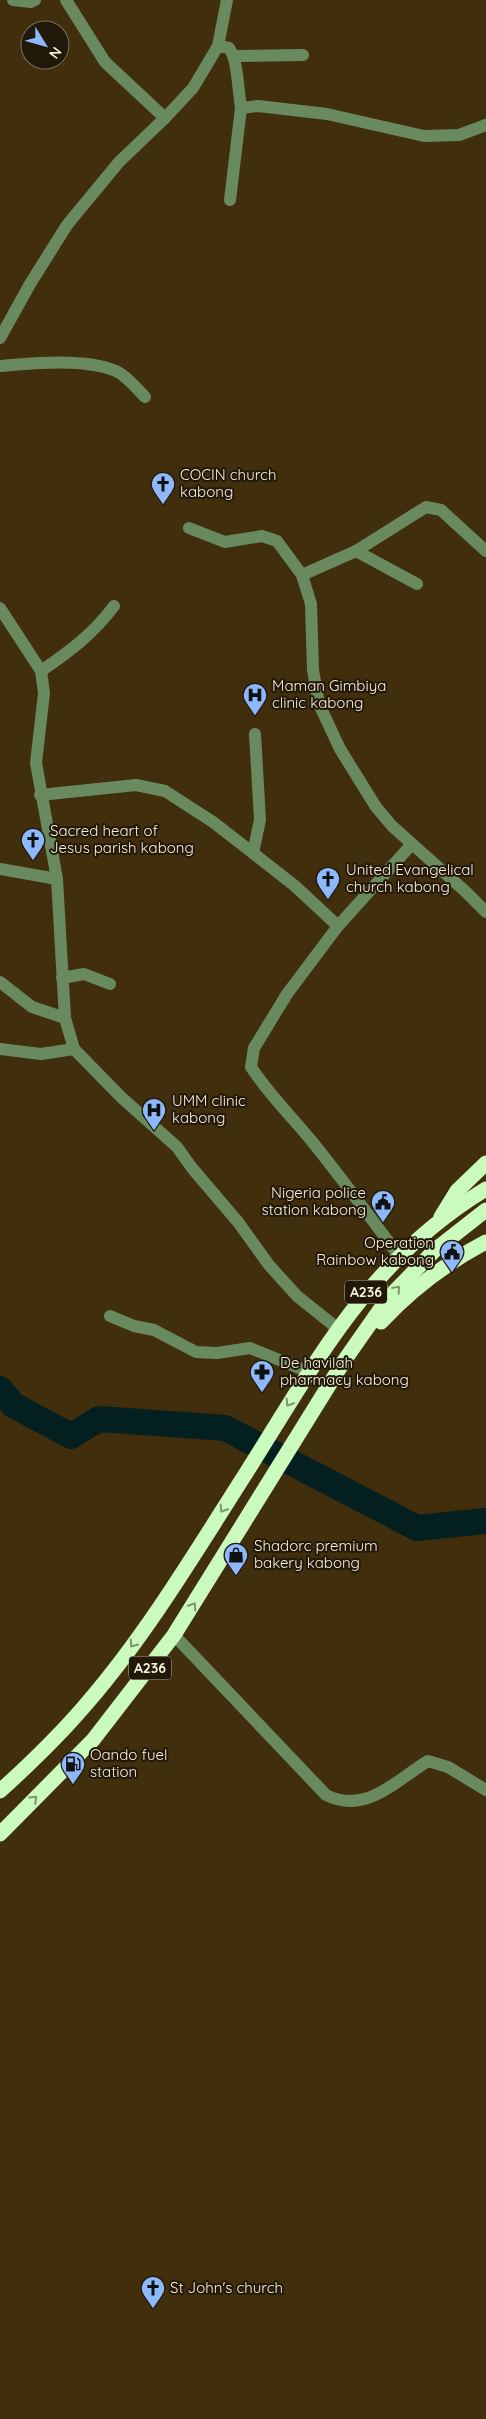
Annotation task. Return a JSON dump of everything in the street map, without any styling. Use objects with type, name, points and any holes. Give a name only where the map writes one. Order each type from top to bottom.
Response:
[{"type":"highway","points":[[436,1224],[457,1191],[486,1163]]},
{"type":"highway","name":"A236","points":[[0,1791],[57,1737],[119,1663],[249,1468],[337,1328],[369,1288],[399,1256],[436,1224],[486,1189]]},
{"type":"highway","name":"A236","points":[[0,1834],[93,1740],[174,1635],[272,1481],[344,1361],[379,1311],[414,1270],[435,1250],[486,1210]]},
{"type":"highway","points":[[344,1361],[416,1288],[442,1268],[486,1242]]},
{"type":"street","points":[[13,0],[31,2],[35,0]]},
{"type":"street","points":[[66,0],[105,62],[165,118]]},
{"type":"street","points":[[0,338],[30,284],[68,225],[119,162],[193,88],[218,46],[227,0]]},
{"type":"street","points":[[218,46],[229,48],[235,56],[236,80],[241,108],[230,200]]},
{"type":"street","points":[[235,56],[303,54]]},
{"type":"street","points":[[241,108],[258,106],[327,114],[424,136],[459,135],[486,125]]},
{"type":"street","points":[[0,366],[56,363],[96,366],[117,371],[145,397]]},
{"type":"street","points":[[302,575],[356,551],[426,507],[441,510],[486,551]]},
{"type":"street","points":[[189,528],[225,542],[262,536],[277,541],[302,575],[311,604],[313,670],[319,704],[340,749],[376,807],[412,844],[486,912]]},
{"type":"street","points":[[356,551],[417,584]]},
{"type":"street","points":[[41,671],[76,647],[100,624],[114,606]]},
{"type":"street","points":[[3,613],[41,671],[44,692],[36,762],[40,795],[57,879],[60,903],[65,1018],[74,1049],[122,1097],[177,1147],[192,1168],[238,1222],[269,1265],[298,1296],[337,1328]]},
{"type":"street","points":[[0,631],[3,613]]},
{"type":"street","points":[[253,853],[260,820],[255,734]]},
{"type":"street","points":[[40,795],[136,785],[165,792],[213,822],[295,886],[338,926]]},
{"type":"street","points":[[399,1256],[336,1171],[263,1085],[252,1067],[254,1048],[288,994],[338,926],[412,844]]},
{"type":"street","points":[[0,869],[57,879]]},
{"type":"street","points":[[62,978],[84,974],[110,984]]},
{"type":"street","points":[[0,982],[32,1006],[65,1018]]},
{"type":"street","points":[[0,1049],[41,1054],[74,1049]]},
{"type":"street","points":[[474,1173],[486,1159]]},
{"type":"street","points":[[110,1316],[134,1326],[154,1330],[196,1352],[217,1353],[250,1348],[309,1372]]},
{"type":"street","points":[[174,1635],[326,1795],[331,1798],[345,1802],[367,1801],[428,1761],[448,1767],[486,1790]]},
{"type":"waterway","points":[[0,1389],[13,1405],[71,1436],[99,1419],[225,1428],[417,1528],[486,1521]]},
{"type":"place","name":"COCIN church kabong","points":[[163,505]]},
{"type":"place","name":"Maman Gimbiya clinic kabong","points":[[255,716]]},
{"type":"place","name":"Sacred heart of Jesus parish kabong","points":[[33,861]]},
{"type":"place","name":"United Evangelical church kabong","points":[[328,900]]},
{"type":"place","name":"UMM clinic kabong","points":[[154,1131]]},
{"type":"place","name":"Nigeria police station kabong","points":[[383,1223]]},
{"type":"place","name":"Operation Rainbow kabong","points":[[452,1273]]},
{"type":"place","name":"De havilah pharmacy kabong","points":[[262,1393]]},
{"type":"place","name":"Shadorc premium bakery kabong","points":[[236,1576]]},
{"type":"place","name":"Oando fuel station","points":[[73,1785]]},
{"type":"place","name":"St John's church","points":[[153,2309]]}]
